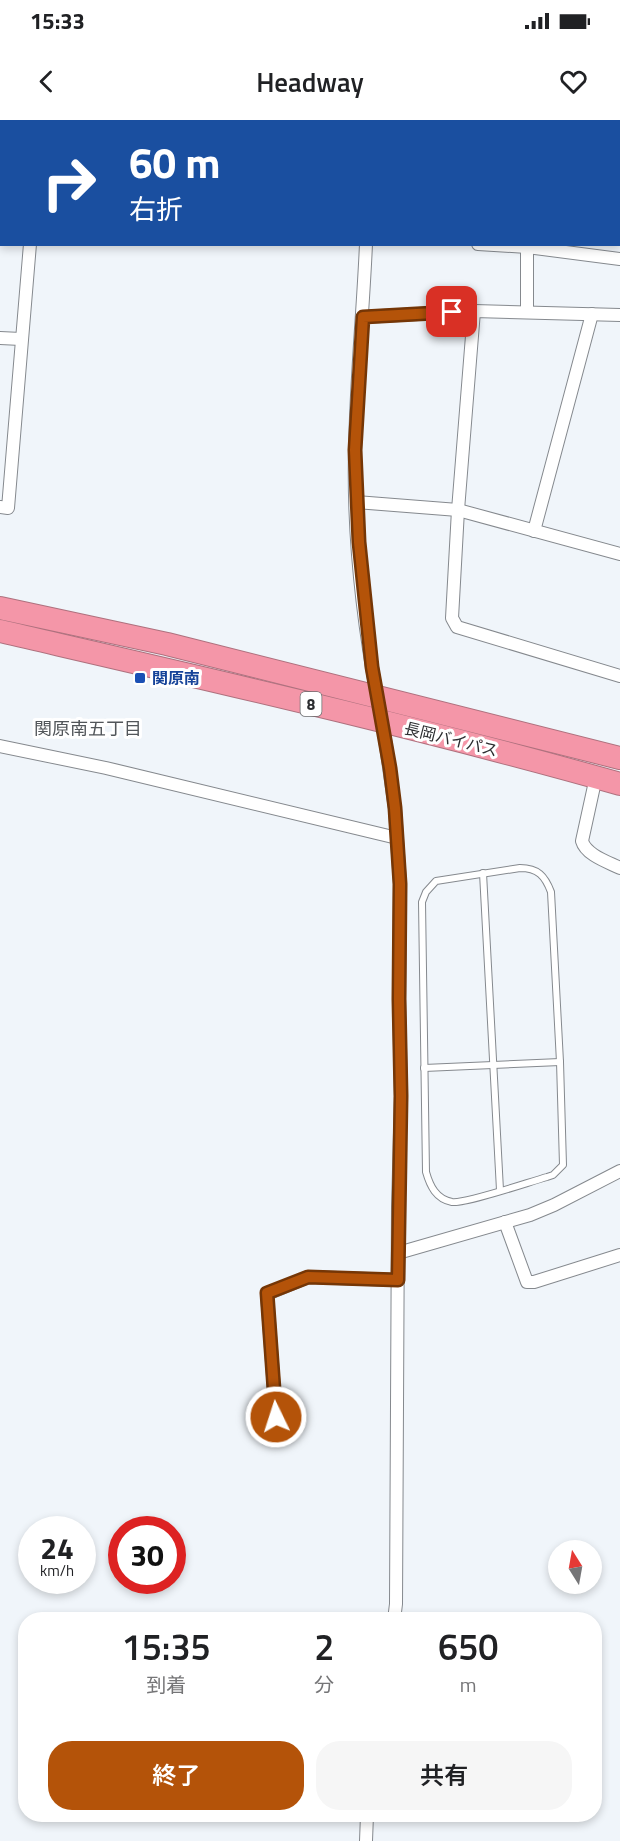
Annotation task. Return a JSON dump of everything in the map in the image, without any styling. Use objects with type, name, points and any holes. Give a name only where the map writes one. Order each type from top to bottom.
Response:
[{"type":"highway","name":"長岡バイパス","points":[[0,608],[167,644],[620,758]]},
{"type":"highway","name":"長岡バイパス","points":[[0,633],[469,742],[620,784]]},
{"type":"street","points":[[0,507],[8,508],[30,246]]},
{"type":"street","points":[[366,246],[355,450],[356,502],[360,562],[372,667],[390,768],[400,884],[401,1096],[395,1612]]},
{"type":"street","points":[[527,312],[527,246],[620,259]]},
{"type":"street","points":[[363,317],[474,311],[620,315]]},
{"type":"street","points":[[474,311],[452,618],[457,627],[620,676]]},
{"type":"street","points":[[534,531],[592,314]]},
{"type":"street","points":[[0,338],[21,339]]},
{"type":"street","points":[[356,502],[458,510],[620,554]]},
{"type":"street","points":[[0,746],[106,768],[397,838]]},
{"type":"street","points":[[596,777],[582,841],[583,846],[620,868]]},
{"type":"street","points":[[398,1253],[505,1222],[554,1205],[620,1171]]},
{"type":"street","points":[[505,1222],[526,1282],[534,1282],[620,1255]]},
{"type":"street","points":[[276,1417],[267,1293],[308,1277],[398,1280]]},
{"type":"street","points":[[366,1841],[367,1822]]},
{"type":"lane","points":[[530,868],[537,870],[547,882],[551,892],[563,1165],[547,1178],[454,1202],[437,1195],[429,1184],[426,1172],[422,902],[426,892],[436,881],[483,873],[530,868]]},
{"type":"lane","points":[[483,873],[500,1190]]},
{"type":"lane","points":[[424,1068],[560,1062]]},
{"type":"place","name":"関原南","points":[[140,678]]},
{"type":"district","name":"関原南五丁目","points":[[88,728]]},
{"type":"route","points":[[276,1417],[267,1293],[308,1277],[398,1280],[401,1096],[400,884],[395,808],[372,667],[360,562],[355,450],[363,317],[452,312]]}]
